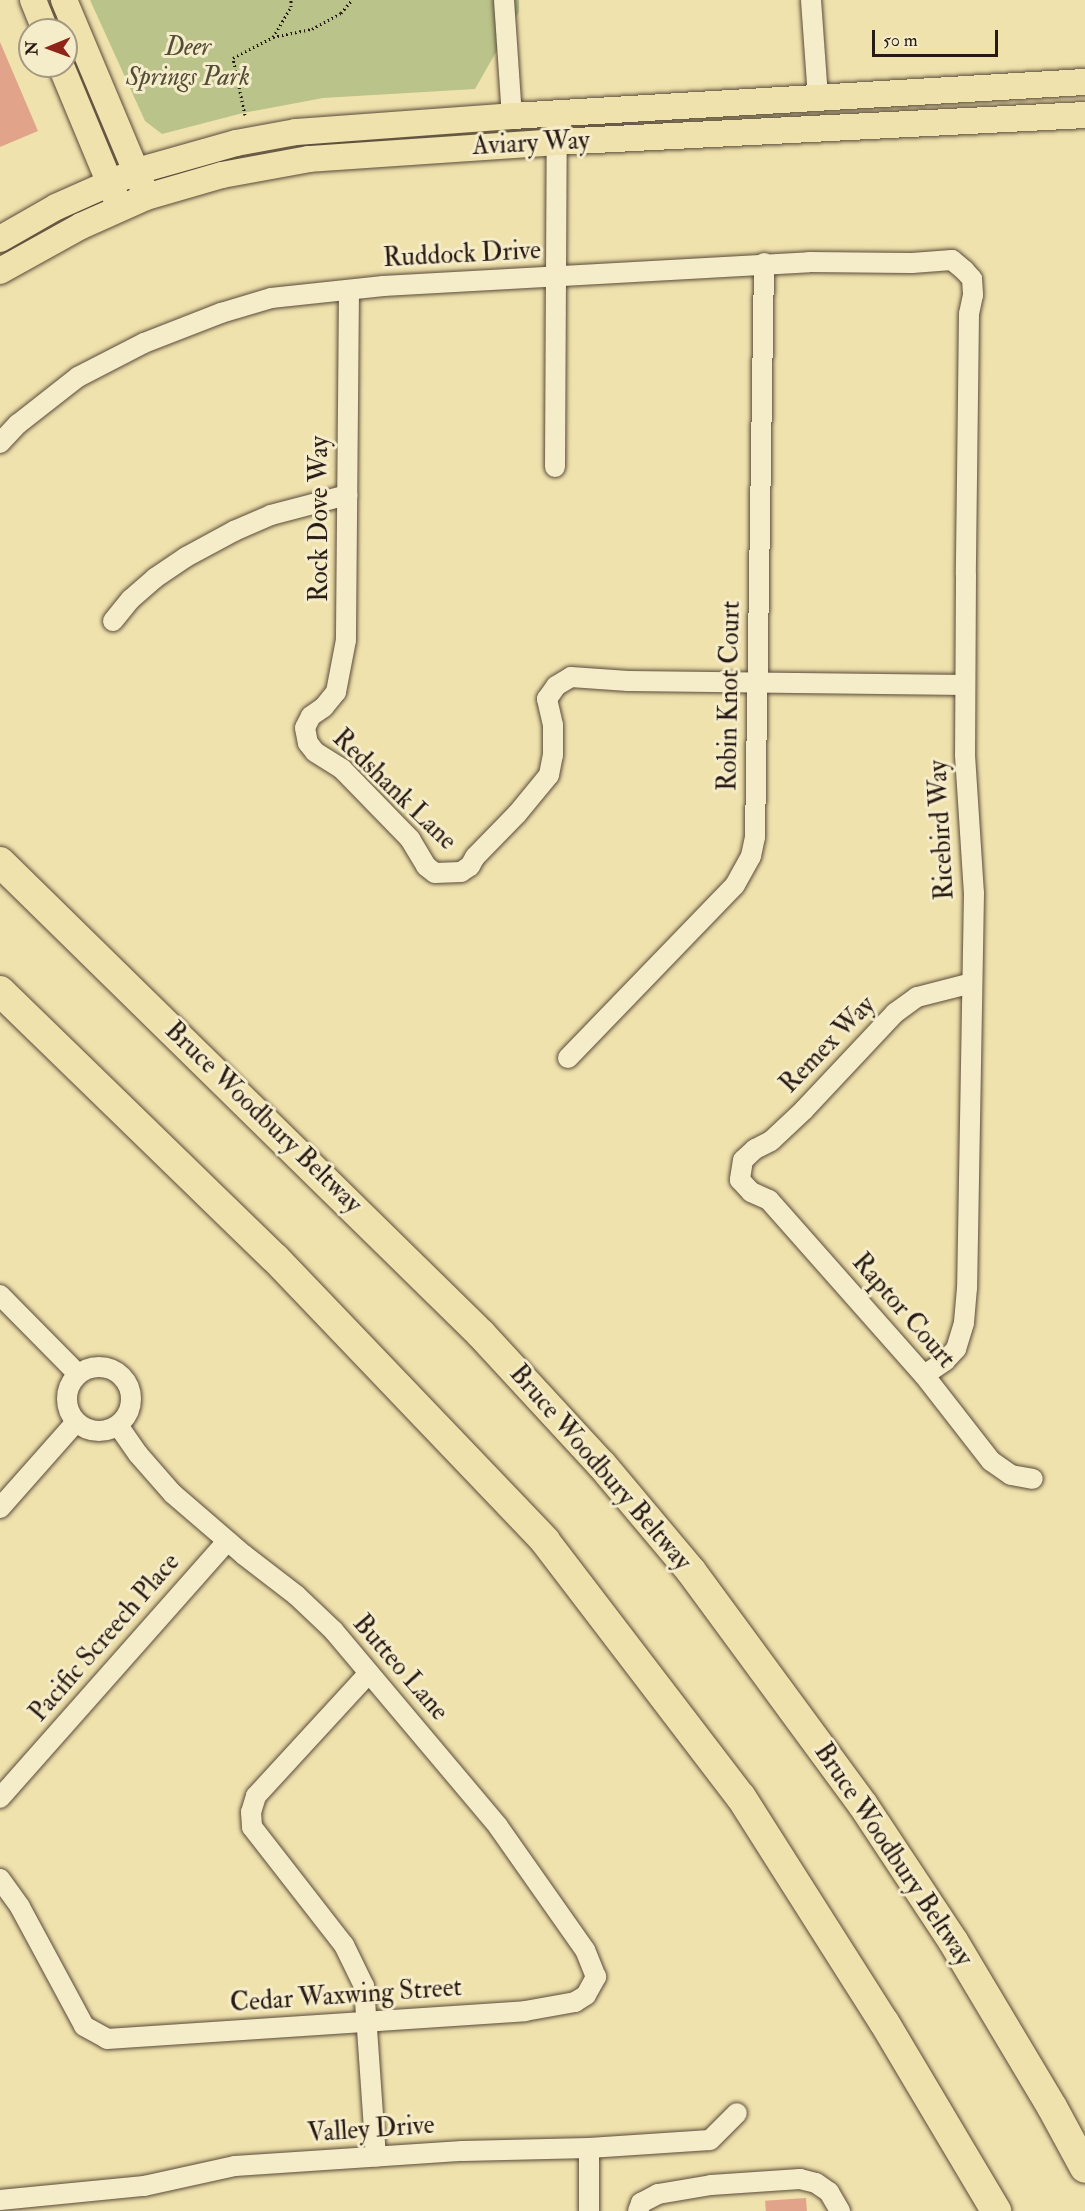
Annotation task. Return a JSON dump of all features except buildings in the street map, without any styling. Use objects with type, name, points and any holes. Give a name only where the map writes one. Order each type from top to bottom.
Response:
[{"type":"highway","name":"Bruce Woodbury Beltway","points":[[0,862],[481,1334],[602,1465],[691,1570],[863,1805],[953,1941],[1052,2107],[1085,2168]]},
{"type":"highway","points":[[0,991],[274,1258],[545,1541],[741,1797],[884,2022],[996,2211]]},
{"type":"main road","points":[[33,0],[40,18]]},
{"type":"main road","points":[[64,0],[146,197]]},
{"type":"main road","points":[[66,78],[120,208]]},
{"type":"main road","name":"Aviary Way","points":[[0,239],[56,207],[109,181],[236,143],[296,132],[512,116],[1085,82]]},
{"type":"main road","points":[[701,136],[742,123],[801,117],[817,108],[818,98]]},
{"type":"main road","name":"Aviary Way","points":[[0,271],[43,245],[146,197],[222,175],[309,159],[556,142],[1085,115]]},
{"type":"street","points":[[504,0],[512,116]]},
{"type":"street","points":[[812,0],[818,98]]},
{"type":"street","points":[[555,467],[557,114]]},
{"type":"street","name":"Ruddock Drive","points":[[0,443],[18,424],[78,377],[144,343],[221,313],[271,298],[349,290],[764,264],[912,263],[952,260],[964,270]]},
{"type":"street","name":"Robin Knot Court","points":[[568,1058],[735,885],[752,856],[755,837],[764,264]]},
{"type":"street","name":"Ricebird Way","points":[[924,1375],[945,1361],[956,1349],[964,1323],[967,1288],[974,893],[965,755],[965,685],[969,314],[973,295],[972,279],[964,270]]},
{"type":"street","name":"Rock Dove Way","points":[[307,735],[305,728],[310,716],[324,707],[336,692],[346,640],[349,290]]},
{"type":"street","points":[[113,621],[131,599],[186,556],[271,515],[347,495]]},
{"type":"street","name":"Redshank Lane","points":[[307,735],[308,743],[315,752],[342,769],[410,839],[426,866],[435,873],[453,872],[470,866],[475,857],[517,814],[549,775],[553,755],[553,725],[547,699],[556,686],[571,677],[582,676],[628,681],[757,682]]},
{"type":"street","points":[[757,682],[965,685]]},
{"type":"street","name":"Remex Way","points":[[741,1170],[743,1160],[771,1141],[804,1110],[895,1013],[917,997],[972,983]]},
{"type":"street","name":"Raptor Court","points":[[741,1170],[740,1180],[751,1192],[770,1200],[924,1375],[991,1461],[1011,1476],[1033,1479]]},
{"type":"street","points":[[0,1295],[78,1374]]},
{"type":"street","points":[[102,1366],[123,1377],[131,1392],[131,1404],[127,1415],[118,1425],[109,1430],[96,1431],[76,1422],[69,1410],[67,1394],[78,1374],[90,1368],[102,1366]]},
{"type":"street","points":[[0,1508],[76,1422]]},
{"type":"street","name":"Butteo Lane","points":[[118,1425],[155,1475],[227,1541],[313,1610],[369,1673],[463,1784],[533,1875],[585,1950],[596,1977],[592,1983]]},
{"type":"street","name":"Pacific Screech Place","points":[[0,1798],[227,1541]]},
{"type":"street","points":[[369,1673],[256,1796],[251,1812],[252,1827],[255,1832],[324,1917],[356,1967],[364,1986],[376,2157]]},
{"type":"street","name":"Cedar Waxwing Street","points":[[0,1879],[20,1907],[84,2026],[107,2039],[525,2011],[575,2002],[586,1995],[592,1983]]},
{"type":"street","name":"Valley Drive","points":[[0,2200],[66,2202],[235,2166],[710,2140],[736,2113]]},
{"type":"street","points":[[589,2148],[589,2211]]},
{"type":"street","points":[[638,2211],[640,2204],[658,2194],[711,2185],[800,2180],[816,2183],[829,2192],[840,2211]]},
{"type":"path","points":[[273,37],[291,7],[291,0]]},
{"type":"path","points":[[245,115],[233,58],[273,37],[312,29],[341,13],[352,0]]},
{"type":"green space","name":"Deer Springs Park","points":[[90,0],[519,0],[519,12],[475,89],[323,98],[243,113],[162,134],[145,121]]}]
